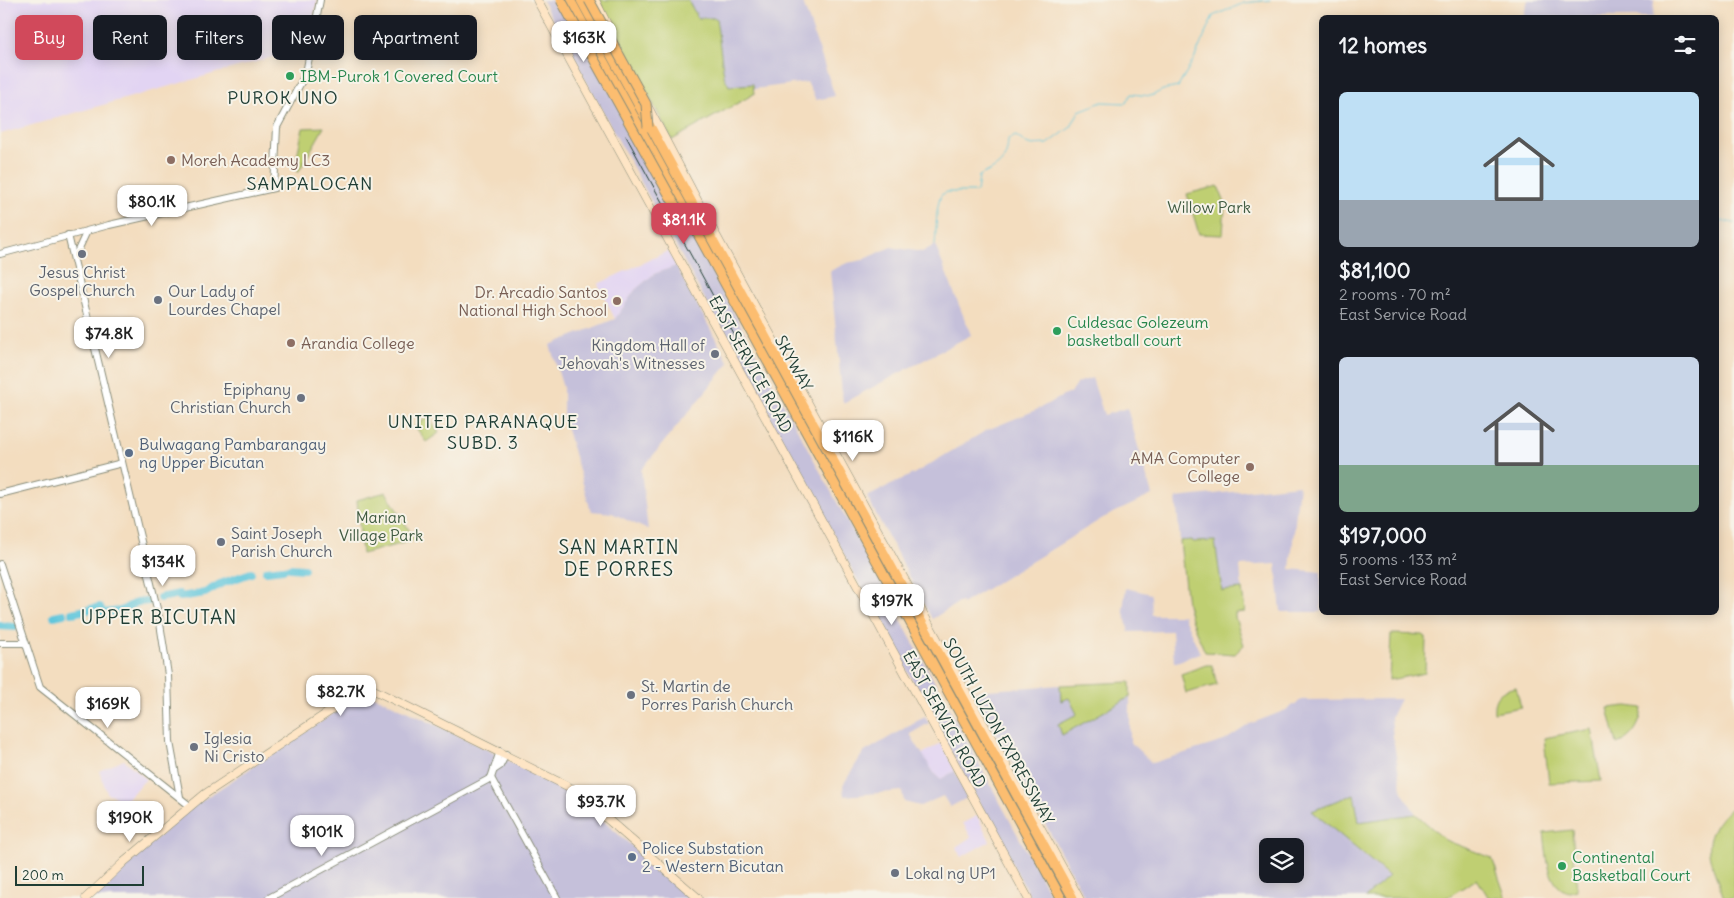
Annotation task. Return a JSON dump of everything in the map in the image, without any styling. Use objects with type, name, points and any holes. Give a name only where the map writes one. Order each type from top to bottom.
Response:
[{"type":"highway","points":[[562,0],[675,205],[694,226]]},
{"type":"highway","name":"SKYWAY","points":[[571,0],[1062,898]]},
{"type":"highway","name":"SOUTH LUZON EXPRESSWAY","points":[[571,0],[1062,898]]},
{"type":"highway","name":"SKYWAY","points":[[580,0],[1071,898]]},
{"type":"highway","name":"SOUTH LUZON EXPRESSWAY","points":[[580,0],[1071,898]]},
{"type":"highway","points":[[590,0],[646,104],[648,127]]},
{"type":"main road","name":"EAST SERVICE ROAD","points":[[537,0],[1028,898]]},
{"type":"main road","points":[[590,0],[607,31],[612,35]]},
{"type":"main road","points":[[595,0],[711,226],[1079,898]]},
{"type":"main road","points":[[86,898],[190,806],[365,688],[372,689],[561,782],[583,797],[698,898]]},
{"type":"street","points":[[0,254],[68,235],[274,188],[277,127],[308,67],[320,0]]},
{"type":"street","points":[[74,260],[87,231]]},
{"type":"street","points":[[68,235],[145,552],[163,639],[168,675],[170,742],[180,797]]},
{"type":"street","points":[[0,494],[122,463]]},
{"type":"street","points":[[0,564],[36,680],[43,690],[166,790],[180,797],[190,806]]},
{"type":"street","points":[[0,643],[24,643]]},
{"type":"street","points":[[269,898],[491,778],[494,770],[500,766],[503,753]]},
{"type":"street","points":[[491,778],[556,898]]},
{"type":"shaded area","points":[[0,0],[317,0],[314,15],[272,15],[272,57],[262,60],[262,15],[177,15],[177,60],[262,60],[0,134]]},
{"type":"shaded area","points":[[542,0],[564,0],[1052,898],[1031,898]]},
{"type":"shaded area","points":[[688,0],[802,0],[835,96],[816,100],[807,82],[754,89],[753,84],[729,86],[724,76],[717,39],[698,18]]},
{"type":"shaded area","points":[[1528,0],[1654,0],[1653,15],[1524,15]]},
{"type":"shaded area","points":[[935,245],[971,335],[843,403],[830,271],[847,263],[863,260],[891,247],[922,252]]},
{"type":"shaded area","name":"Dr. Arcadio Santos National High School","points":[[668,251],[676,266],[654,274],[635,290],[615,319],[598,284]]},
{"type":"shaded area","points":[[676,266],[729,363],[641,470],[648,530],[612,513],[591,511],[563,416],[563,388],[550,345],[615,319],[635,290],[654,274]]},
{"type":"shaded area","points":[[1092,378],[1104,415],[1127,408],[1152,495],[1103,518],[962,604],[961,601],[932,619],[867,497],[915,473],[987,430],[1036,410],[1071,392],[1077,383]]},
{"type":"shaded area","points":[[1299,485],[1290,569],[1319,572],[1319,612],[1281,612],[1276,564],[1240,566],[1242,589],[1222,592],[1215,541],[1180,541],[1176,498]]},
{"type":"shaded area","points":[[1126,588],[1151,594],[1152,615],[1183,615],[1200,653],[1174,663],[1172,631],[1129,632],[1123,609]]},
{"type":"shaded area","points":[[1060,685],[1061,701],[1069,698],[1077,715],[1062,735],[1130,697],[1130,742],[1152,763],[1224,741],[1250,724],[1286,710],[1301,700],[1400,699],[1391,717],[1393,737],[1402,792],[1416,814],[1359,822],[1354,794],[1313,812],[1389,877],[1365,898],[1085,898],[974,691]]},
{"type":"shaded area","points":[[366,692],[482,747],[575,796],[691,898],[91,898],[189,809]]},
{"type":"shaded area","points":[[925,716],[929,723],[910,734],[934,773],[941,779],[955,771],[967,798],[950,807],[943,796],[920,806],[904,802],[902,791],[844,796],[843,785],[863,753]]},
{"type":"shaded area","points":[[941,743],[955,771],[941,779],[934,773],[922,754]]},
{"type":"shaded area","points":[[124,760],[146,779],[121,805],[112,794],[108,795],[99,771]]},
{"type":"shaded area","points":[[977,816],[990,841],[961,857],[956,847],[971,837],[963,823]]},
{"type":"green space","points":[[599,0],[688,0],[698,18],[716,18],[724,76],[729,86],[753,84],[754,94],[672,140]]},
{"type":"green space","points":[[324,127],[298,173],[296,161],[303,128]]},
{"type":"green space","name":"Willow Park","points":[[1218,186],[1225,203],[1223,235],[1199,234],[1187,194]]},
{"type":"green space","points":[[428,417],[439,433],[426,442],[415,426]]},
{"type":"green space","name":"Marian Village Park","points":[[386,492],[415,540],[362,554],[357,500]]},
{"type":"green space","points":[[1192,540],[1193,542],[1215,541],[1222,591],[1242,589],[1245,612],[1235,613],[1235,617],[1244,645],[1235,654],[1205,652],[1192,622],[1187,604],[1180,541]]},
{"type":"green space","points":[[1391,634],[1423,635],[1426,637],[1425,673],[1389,680]]},
{"type":"green space","points":[[1206,665],[1212,665],[1217,685],[1186,693],[1181,674]]},
{"type":"green space","points":[[1130,682],[1130,697],[1062,735],[1058,724],[1077,714],[1069,698],[1061,701],[1060,685]]},
{"type":"green space","points":[[1516,687],[1521,707],[1494,712],[1495,702],[1499,695],[1506,690]]},
{"type":"green space","points":[[1627,706],[1642,708],[1640,720],[1632,734],[1617,744],[1608,708]]},
{"type":"green space","points":[[1592,729],[1601,781],[1549,783],[1544,738]]},
{"type":"green space","points":[[1354,794],[1359,822],[1416,814],[1445,840],[1492,858],[1506,898],[1489,898],[1477,879],[1446,898],[1365,898],[1389,876],[1312,811]]},
{"type":"green space","points":[[1734,805],[1734,898],[1724,898],[1710,859],[1710,839],[1714,829]]},
{"type":"green space","points":[[1572,830],[1577,890],[1569,892],[1561,889],[1552,876],[1547,858],[1544,833]]},
{"type":"waterway","points":[[1008,139],[1016,136],[1028,145],[1048,144],[1071,127],[1079,111],[1102,102],[1126,103],[1131,94],[1151,96],[1163,90],[1178,87],[1195,57],[1213,16],[1244,3],[1270,0]]},
{"type":"waterway","points":[[935,245],[937,213],[941,195],[947,192],[977,192],[979,176],[1000,163],[1006,154],[1008,141]]},
{"type":"waterway","points":[[1719,222],[1722,221],[1734,223]]},
{"type":"waterway","points":[[290,568],[304,569]]},
{"type":"waterway","points":[[266,571],[283,569]]},
{"type":"waterway","points":[[160,598],[179,594],[180,597],[205,593],[220,584],[251,573]]},
{"type":"waterway","points":[[72,613],[100,607],[103,613],[121,611],[137,602],[149,601]]},
{"type":"waterway","points":[[54,616],[63,614]]},
{"type":"waterway","points":[[0,626],[15,627]]},
{"type":"railway","points":[[626,136],[748,360]]},
{"type":"place","name":"IBM-Purok 1 Covered Court","points":[[290,76]]},
{"type":"place","name":"Moreh Academy LC3","points":[[171,160]]},
{"type":"place","name":"Jesus Christ Gospel Church","points":[[82,254]]},
{"type":"place","name":"Our Lady of Lourdes Chapel","points":[[158,300]]},
{"type":"place","name":"Dr. Arcadio Santos National High School","points":[[617,301]]},
{"type":"place","name":"Culdesac Golezeum basketball court","points":[[1057,331]]},
{"type":"place","name":"Arandia College","points":[[291,343]]},
{"type":"place","name":"Kingdom Hall of Jehovah's Witnesses","points":[[715,354]]},
{"type":"place","name":"Epiphany Christian Church","points":[[301,398]]},
{"type":"place","name":"Bulwagang Pambarangay ng Upper Bicutan","points":[[129,453]]},
{"type":"place","name":"AMA Computer College","points":[[1250,467]]},
{"type":"place","name":"Saint Joseph Parish Church","points":[[221,542]]},
{"type":"place","name":"St. Martin de Porres Parish Church","points":[[631,695]]},
{"type":"place","name":"Iglesia Ni Cristo","points":[[194,747]]},
{"type":"place","name":"Police Substation 2 - Western Bicutan","points":[[632,857]]},
{"type":"place","name":"Continental Basketball Court","points":[[1562,866]]},
{"type":"place","name":"Lokal ng UP1","points":[[895,873]]},
{"type":"district","name":"PUROK UNO","points":[[283,98]]},
{"type":"district","name":"SAMPALOCAN","points":[[310,184]]},
{"type":"district","name":"UNITED PARANAQUE SUBD. 3","points":[[483,432]]},
{"type":"district","name":"SAN MARTIN DE PORRES","points":[[619,558]]},
{"type":"district","name":"UPPER BICUTAN","points":[[159,617]]}]
